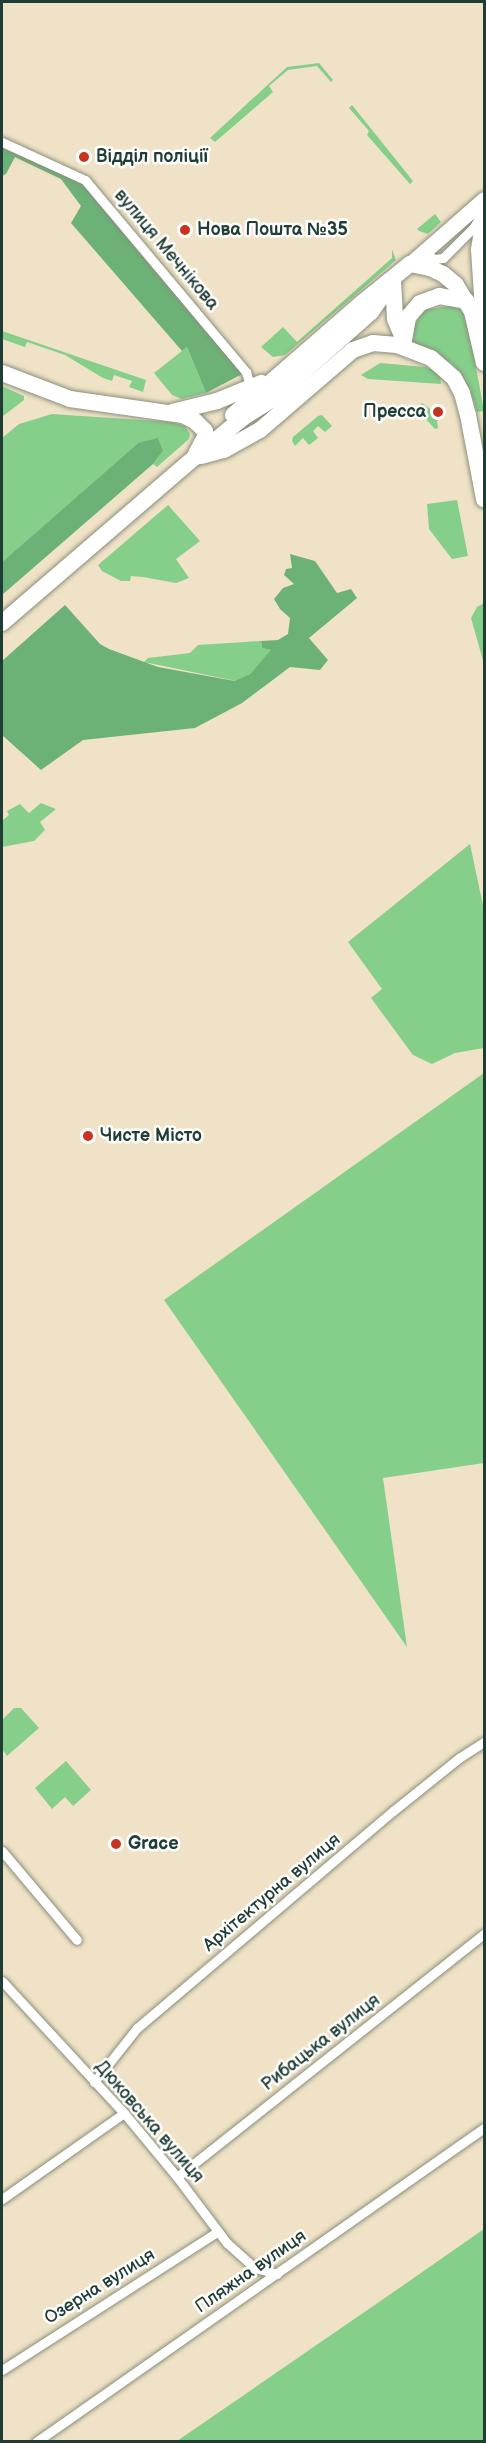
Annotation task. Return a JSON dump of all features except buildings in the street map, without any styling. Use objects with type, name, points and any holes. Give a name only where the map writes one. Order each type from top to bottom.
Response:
[{"type":"highway","points":[[484,218],[480,237],[479,269],[484,325]]},
{"type":"highway","points":[[194,458],[238,410],[410,264],[430,268],[443,274],[456,285],[472,312],[484,363]]},
{"type":"highway","points":[[393,280],[395,319],[410,346]]},
{"type":"highway","points":[[2,623],[194,458],[244,417],[274,398],[371,312],[393,280]]},
{"type":"highway","points":[[410,346],[408,317],[420,303],[439,296],[467,301]]},
{"type":"highway","points":[[194,458],[224,450],[260,430],[352,350],[373,343],[410,346],[444,367],[462,393],[484,499]]},
{"type":"highway","points":[[2,374],[70,399],[183,416],[202,426],[206,435],[194,458]]},
{"type":"highway","points":[[166,413],[191,409],[251,388],[281,374]]},
{"type":"main road","points":[[410,264],[484,199]]},
{"type":"street","name":"вулиця Мечнікова","points":[[2,142],[86,180],[246,372],[251,388]]},
{"type":"street","points":[[424,252],[434,259],[442,258],[474,227],[484,209]]},
{"type":"street","name":"Архітектурна вулиця","points":[[94,2082],[137,2028],[393,1811],[459,1758],[484,1742]]},
{"type":"street","points":[[2,1851],[77,1940]]},
{"type":"street","name":"Рибацька вулиця","points":[[177,2177],[484,1934]]},
{"type":"street","name":"Дюковська вулиця","points":[[2,1981],[124,2113],[177,2177],[217,2232],[255,2268],[278,2274]]},
{"type":"street","points":[[2,2199],[124,2113]]},
{"type":"street","name":"Пляжна вулиця","points":[[36,2442],[484,2128]]},
{"type":"street","name":"Озерна вулиця","points":[[2,2370],[217,2232]]},
{"type":"green space","points":[[319,63],[333,80],[331,82],[317,66],[288,70],[269,86],[273,92],[215,142],[210,138],[287,67]]},
{"type":"green space","points":[[352,105],[413,181],[410,184],[367,135],[369,131],[349,108]]},
{"type":"green space","points":[[2,142],[85,180],[246,372],[206,393],[187,347],[182,351],[71,223],[81,206],[61,179],[15,157],[6,174],[2,176]]},
{"type":"green space","points":[[435,214],[441,222],[428,234],[417,229]]},
{"type":"green space","points":[[392,249],[396,260],[285,355],[273,357],[261,347],[283,327],[297,342],[392,258]]},
{"type":"green space","points":[[451,306],[462,310],[468,324],[484,411],[477,412],[470,390],[451,363],[412,342],[414,327],[421,314],[428,309]]},
{"type":"green space","points":[[2,331],[146,380],[143,392],[129,387],[132,381],[114,375],[112,381],[103,378],[65,355],[27,342],[25,347],[2,339]]},
{"type":"green space","points":[[187,347],[206,393],[182,399],[172,395],[154,373]]},
{"type":"green space","points":[[380,363],[426,367],[440,374],[441,384],[368,379],[361,375]]},
{"type":"green space","points":[[2,386],[24,396],[24,400],[2,417]]},
{"type":"green space","points":[[422,403],[443,418],[437,421],[438,428],[435,429],[415,407]]},
{"type":"green space","points":[[52,414],[172,422],[185,426],[190,434],[189,439],[157,467],[153,464],[163,451],[138,443],[2,562],[2,438],[19,424]]},
{"type":"green space","points":[[322,415],[332,426],[325,432],[318,426],[313,431],[318,438],[309,445],[303,438],[295,446],[292,441],[293,437]]},
{"type":"green space","points":[[158,438],[163,451],[153,464],[2,595],[2,562],[138,443]]},
{"type":"green space","points":[[457,500],[468,556],[452,559],[429,529],[427,504]]},
{"type":"green space","points":[[168,505],[200,541],[176,559],[189,578],[176,583],[131,576],[130,581],[121,581],[102,571],[98,565]]},
{"type":"green space","points":[[290,554],[315,561],[337,593],[351,589],[357,598],[309,638],[328,660],[320,670],[290,667],[242,703],[195,728],[83,740],[41,770],[2,735],[2,661],[65,605],[100,644],[109,649],[158,667],[235,681],[250,674],[271,650],[262,648],[261,641],[278,640],[288,634],[290,618],[280,609],[274,599],[283,588],[294,584],[284,575],[286,569],[292,568]]},
{"type":"green space","points":[[484,603],[484,664],[471,618],[477,607]]},
{"type":"green space","points":[[261,641],[262,648],[272,650],[250,674],[236,681],[144,662],[148,658],[190,653],[198,645]]},
{"type":"green space","points":[[41,803],[56,809],[40,822],[45,830],[34,841],[2,847],[2,821],[9,815],[7,811],[20,804],[29,813]]},
{"type":"green space","points":[[470,844],[484,910],[484,1048],[455,1053],[432,1064],[413,1055],[371,998],[382,989],[348,942]]},
{"type":"green space","points":[[484,1073],[484,1463],[383,1478],[407,1647],[164,1300]]},
{"type":"green space","points":[[14,1708],[21,1708],[39,1728],[7,1756],[2,1749],[2,1720]]},
{"type":"green space","points":[[66,1761],[91,1790],[73,1806],[65,1797],[52,1809],[35,1788]]},
{"type":"green space","points":[[484,2229],[484,2441],[177,2441],[395,2291]]},
{"type":"place","name":"Відділ поліції","points":[[84,157]]},
{"type":"place","name":"Нова Пошта №35","points":[[185,230]]},
{"type":"place","name":"Пресса","points":[[438,412]]},
{"type":"place","name":"Чисте Місто","points":[[88,1136]]},
{"type":"place","name":"Grace","points":[[116,1844]]}]
